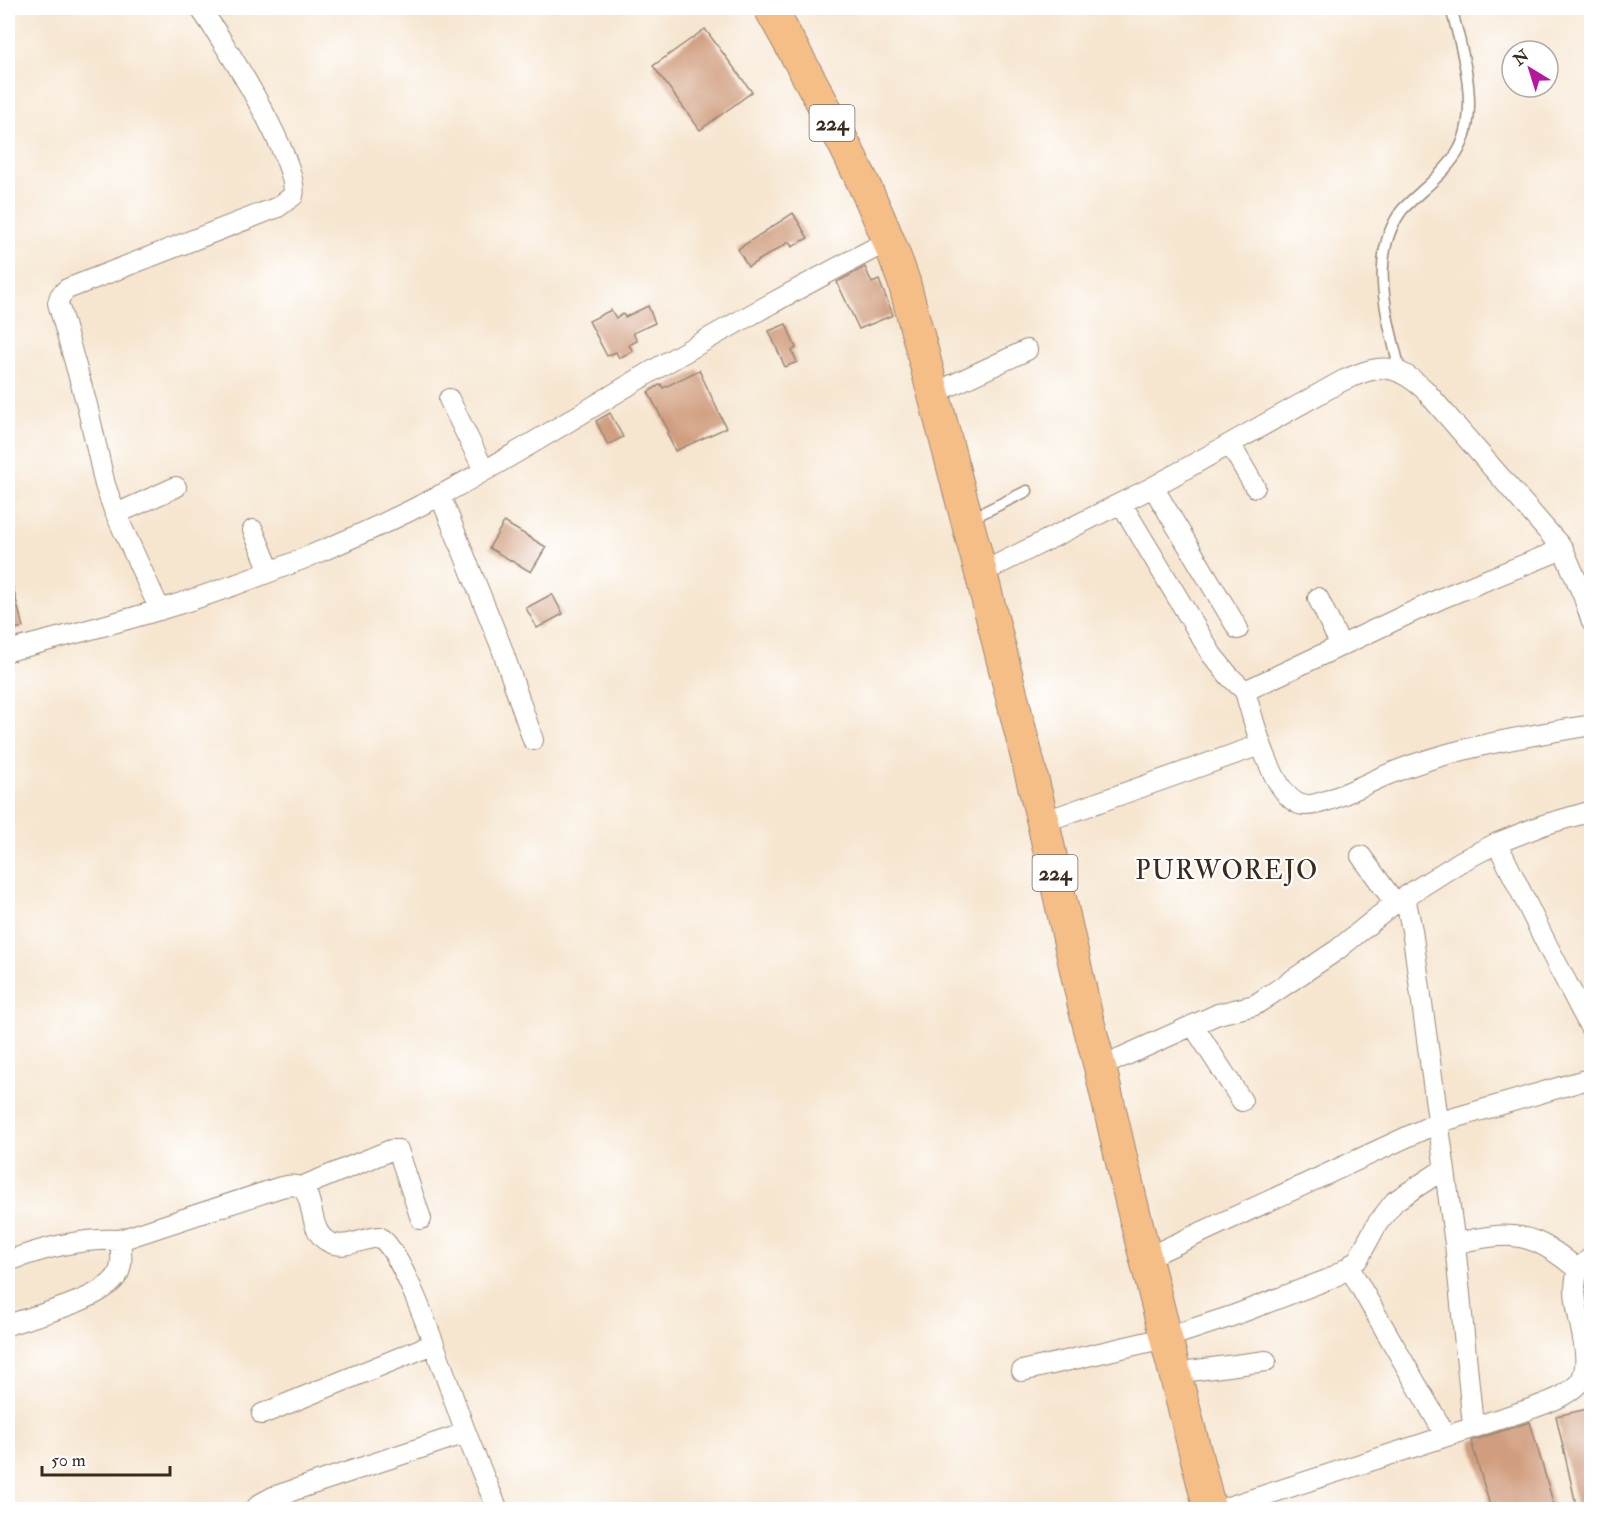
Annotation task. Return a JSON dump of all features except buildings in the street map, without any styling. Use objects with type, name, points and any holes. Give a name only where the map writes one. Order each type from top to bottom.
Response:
[{"type":"main road","name":"224","points":[[770,8],[861,179],[890,240],[912,308],[1043,822],[1082,999],[1165,1338],[1210,1509]]},
{"type":"street","points":[[160,610],[116,514],[101,470],[87,405],[58,307],[60,296],[67,288],[278,207],[290,200],[294,194],[291,174],[254,93],[222,38],[200,8]]},
{"type":"street","points":[[8,651],[160,610],[270,571],[440,495],[667,362],[890,240]]},
{"type":"street","points":[[933,394],[1026,350]]},
{"type":"street","points":[[981,573],[1121,503],[1349,378],[1392,368],[1400,371],[1424,389],[1563,549],[1583,594],[1592,622]]},
{"type":"street","points":[[449,399],[483,470]]},
{"type":"street","points":[[1230,444],[1256,487]]},
{"type":"street","points":[[1153,486],[1238,629]]},
{"type":"street","points":[[116,514],[176,487]]},
{"type":"street","points":[[440,495],[501,646],[533,740]]},
{"type":"street","points":[[1121,503],[1212,655],[1230,678],[1245,691],[1260,745],[1286,794],[1300,804],[1309,806],[1406,766],[1466,749],[1592,725]]},
{"type":"street","points":[[253,530],[270,571]]},
{"type":"street","points":[[1245,691],[1442,598],[1563,549]]},
{"type":"street","points":[[1318,598],[1341,646]]},
{"type":"street","points":[[1043,822],[1260,745]]},
{"type":"street","points":[[1100,1067],[1218,1014],[1255,1005],[1337,950],[1400,900],[1460,862],[1497,843],[1543,825],[1592,811]]},
{"type":"street","points":[[1497,843],[1592,1031]]},
{"type":"street","points":[[1361,856],[1400,900],[1417,964],[1455,1244],[1473,1426]]},
{"type":"street","points":[[1193,1025],[1242,1101]]},
{"type":"street","points":[[1146,1258],[1437,1123],[1592,1078]]},
{"type":"street","points":[[301,1187],[391,1150],[398,1150],[421,1219]]},
{"type":"street","points":[[1022,1371],[1165,1338],[1332,1278],[1349,1268],[1361,1255],[1377,1224],[1390,1206],[1407,1192],[1444,1169]]},
{"type":"street","points":[[8,1260],[68,1243],[120,1239],[281,1187],[294,1185],[301,1187],[306,1193],[318,1233],[329,1243],[348,1244],[375,1237],[382,1238],[389,1245],[406,1274],[466,1433],[498,1509]]},
{"type":"street","points":[[1219,1509],[1544,1404],[1564,1395],[1581,1380],[1587,1363],[1576,1287],[1585,1264],[1536,1240],[1503,1235],[1476,1238],[1455,1244]]},
{"type":"street","points":[[8,1325],[80,1301],[107,1288],[115,1280],[120,1269],[120,1239]]},
{"type":"street","points":[[1349,1268],[1446,1436]]},
{"type":"street","points":[[262,1414],[433,1344]]},
{"type":"street","points":[[1174,1373],[1266,1361]]},
{"type":"street","points":[[254,1509],[273,1497],[466,1433]]},
{"type":"lane","points":[[1400,371],[1382,278],[1389,234],[1402,210],[1451,161],[1467,129],[1469,90],[1451,8]]},
{"type":"lane","points":[[967,521],[1027,491]]},
{"type":"district","name":"PURWOREJO","points":[[1227,870]]}]
